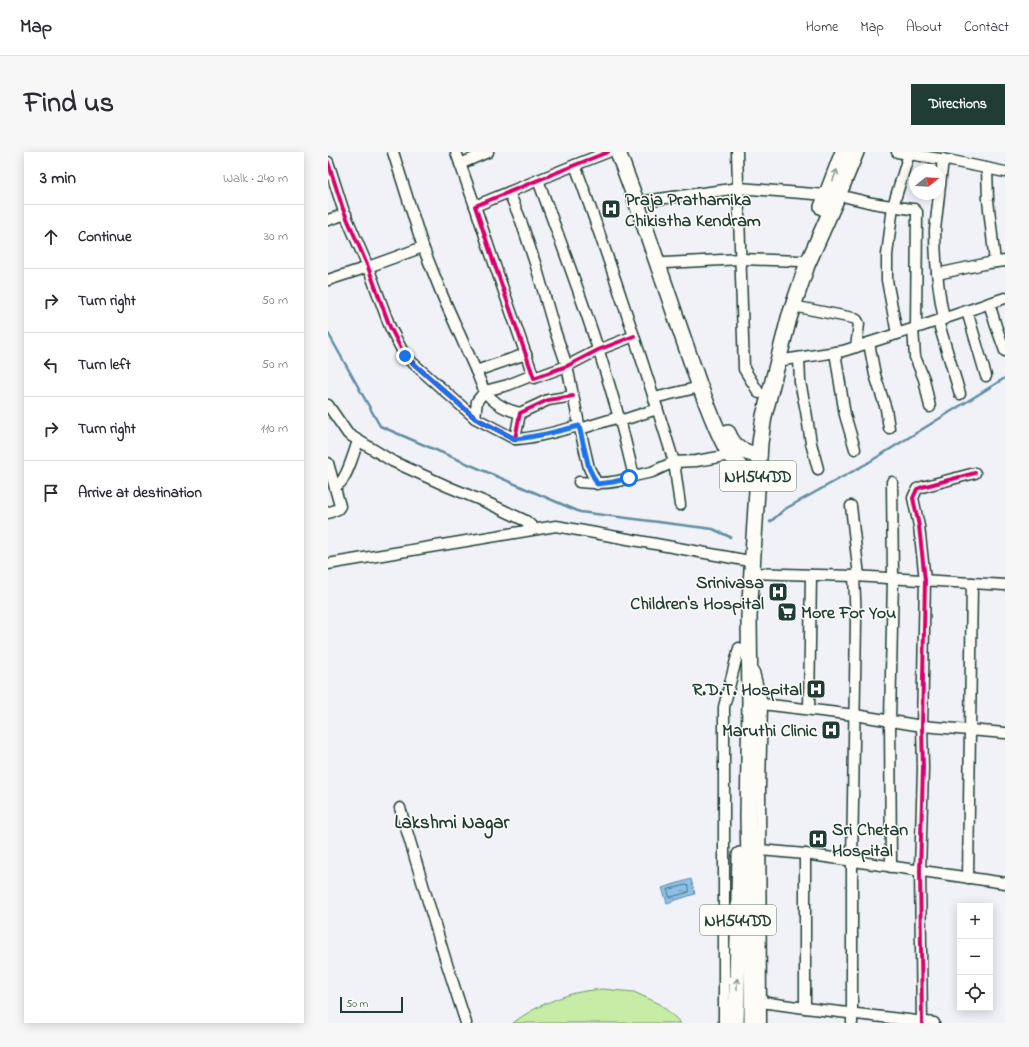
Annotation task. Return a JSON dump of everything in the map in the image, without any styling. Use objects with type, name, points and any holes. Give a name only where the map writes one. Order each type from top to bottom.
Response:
[{"type":"highway","name":"NH544DD","points":[[618,152],[700,387],[731,455],[753,482],[739,607],[750,703],[736,1023]]},
{"type":"highway","name":"NH544DD","points":[[627,152],[707,385],[729,437],[738,448],[754,455]]},
{"type":"highway","name":"NH544DD","points":[[754,455],[777,361],[793,306],[834,196],[843,152]]},
{"type":"highway","name":"NH544DD","points":[[744,648],[754,546],[754,418],[786,301],[801,261],[856,152]]},
{"type":"highway","name":"NH544DD","points":[[744,816],[752,978],[752,1023]]},
{"type":"street","points":[[393,152],[423,247],[443,297],[485,391],[493,400],[504,408],[520,413],[548,400],[573,396]]},
{"type":"street","points":[[456,152],[534,378],[567,366],[598,350],[634,336]]},
{"type":"street","points":[[460,164],[488,152]]},
{"type":"street","points":[[475,206],[608,152]]},
{"type":"street","points":[[737,152],[744,369],[760,393]]},
{"type":"street","points":[[897,152],[943,159],[1005,172]]},
{"type":"street","points":[[897,334],[887,266],[893,206],[909,154]]},
{"type":"street","points":[[943,159],[935,230],[937,274],[941,320],[960,394]]},
{"type":"street","points":[[328,162],[346,214],[368,267],[390,327],[405,356],[475,418],[515,439],[620,419],[657,409]]},
{"type":"street","points":[[575,165],[634,336],[674,462],[680,505]]},
{"type":"street","points":[[937,274],[1000,262],[988,200],[987,168]]},
{"type":"street","points":[[538,180],[565,252],[598,350],[620,419],[634,476]]},
{"type":"street","points":[[644,200],[739,188],[834,196],[914,209],[917,213],[914,329],[915,357],[924,379],[930,407]]},
{"type":"street","points":[[509,192],[521,220],[567,366],[589,468],[597,484]]},
{"type":"street","points":[[328,220],[346,214]]},
{"type":"street","points":[[328,280],[423,247]]},
{"type":"street","points":[[666,263],[741,259],[801,261]]},
{"type":"street","points":[[777,361],[835,352],[856,347],[1005,298]]},
{"type":"street","points":[[989,303],[1005,351]]},
{"type":"street","points":[[793,306],[858,321],[859,324],[856,347]]},
{"type":"street","points":[[967,311],[986,376]]},
{"type":"street","points":[[869,343],[875,376],[886,409],[889,428]]},
{"type":"street","points":[[835,352],[845,415],[855,449]]},
{"type":"street","points":[[476,371],[526,354]]},
{"type":"street","points":[[799,358],[800,382],[811,443],[818,469]]},
{"type":"street","points":[[475,418],[477,400],[485,391],[508,385],[533,374]]},
{"type":"street","points":[[654,398],[700,387]]},
{"type":"street","points":[[328,405],[346,431],[358,441],[392,461],[526,521],[535,529]]},
{"type":"street","points":[[515,439],[520,413]]},
{"type":"street","points":[[335,487],[342,481],[347,471],[358,441]]},
{"type":"street","points":[[579,482],[597,484],[613,482],[652,472],[674,462],[696,461],[731,455]]},
{"type":"street","points":[[328,463],[340,506],[338,509],[328,513]]},
{"type":"street","points":[[922,1022],[920,871],[926,580],[919,526],[913,498],[917,489],[975,473]]},
{"type":"street","points":[[890,867],[890,720],[893,578],[892,482]]},
{"type":"street","points":[[851,506],[857,576],[852,861],[852,1018]]},
{"type":"street","points":[[328,564],[556,526],[744,560]]},
{"type":"street","points":[[752,573],[857,576],[1005,585]]},
{"type":"street","points":[[809,709],[811,575]]},
{"type":"street","points":[[968,878],[972,583]]},
{"type":"street","points":[[744,648],[762,704],[760,786],[761,1023]]},
{"type":"street","points":[[724,1023],[724,707],[744,648]]},
{"type":"street","points":[[762,704],[855,715],[922,726],[1005,733]]},
{"type":"street","points":[[400,808],[466,1023]]},
{"type":"street","points":[[760,850],[806,854],[1005,883]]},
{"type":"street","points":[[805,1008],[806,854]]},
{"type":"street","points":[[761,1002],[805,1008],[852,1018],[934,1023]]},
{"type":"green space","points":[[602,989],[634,992],[660,1004],[681,1023],[513,1023],[542,1005],[559,998],[575,993]]},
{"type":"water","points":[[691,879],[695,894],[667,903],[662,888]]},
{"type":"waterway","points":[[328,333],[380,426],[580,512],[713,529],[730,537]]},
{"type":"waterway","points":[[770,522],[785,509],[866,464],[1005,378]]},
{"type":"cycle path","points":[[608,152],[475,206],[534,378],[567,366],[598,350],[634,336]]},
{"type":"cycle path","points":[[328,162],[343,209],[368,267],[390,327],[405,356],[475,418],[515,439],[520,413],[548,400],[573,396]]},
{"type":"cycle path","points":[[922,1023],[920,871],[923,768],[922,726],[925,580],[919,526],[913,498],[917,489],[975,473]]},
{"type":"place","name":"Praja Prathamika Chikistha Kendram","points":[[611,209]]},
{"type":"place","name":"Srinivasa Children's Hospital","points":[[778,592]]},
{"type":"place","name":"More For You","points":[[787,612]]},
{"type":"place","name":"R.D.T. Hospital","points":[[816,689]]},
{"type":"place","name":"Maruthi Clinic","points":[[831,730]]},
{"type":"place","name":"Sri Chetan Hospital","points":[[818,839]]},
{"type":"district","name":"Lakshmi Nagar","points":[[452,821]]},
{"type":"route","points":[[405,356],[475,418],[515,439],[546,434],[579,426],[589,468],[597,484],[629,478]]}]
